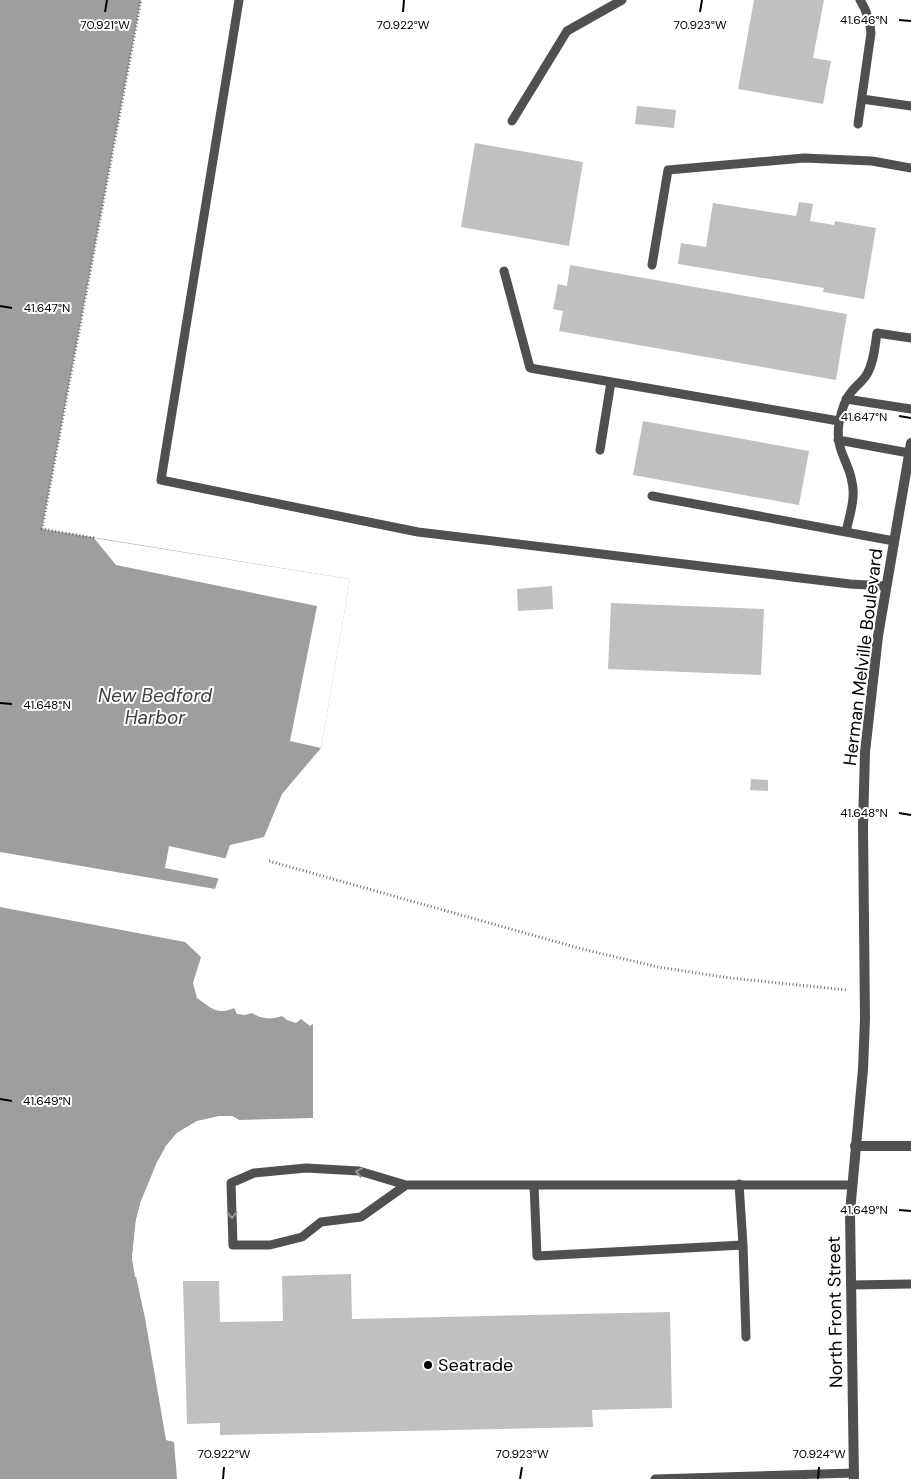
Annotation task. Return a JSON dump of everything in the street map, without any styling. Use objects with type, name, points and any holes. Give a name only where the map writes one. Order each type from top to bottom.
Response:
[{"type":"street","name":"Herman Melville Boulevard","points":[[855,1146],[863,1069],[866,991],[864,777],[871,694],[886,586],[910,448]]},
{"type":"street","points":[[855,1146],[911,1146]]},
{"type":"street","name":"North Front Street","points":[[854,1476],[850,1231],[855,1146]]},
{"type":"lane","points":[[239,0],[161,480],[418,532],[850,584],[886,586]]},
{"type":"lane","points":[[512,121],[567,31],[622,0]]},
{"type":"lane","points":[[858,124],[871,33],[870,22],[860,0]]},
{"type":"lane","points":[[862,99],[911,106]]},
{"type":"lane","points":[[652,265],[668,170],[804,158],[872,162],[911,168]]},
{"type":"lane","points":[[504,272],[530,368],[839,420]]},
{"type":"lane","points":[[846,532],[852,502],[852,482],[842,458],[838,440],[839,420],[846,399],[868,373],[877,333],[911,338]]},
{"type":"lane","points":[[600,450],[611,382]]},
{"type":"lane","points":[[846,399],[911,409]]},
{"type":"lane","points":[[838,440],[910,448]]},
{"type":"lane","points":[[652,496],[894,541]]},
{"type":"lane","points":[[406,1184],[361,1217],[321,1222],[302,1237],[270,1245],[233,1245],[231,1183],[254,1173],[306,1168],[359,1171],[406,1184],[852,1185]]},
{"type":"lane","points":[[739,1184],[746,1336]]},
{"type":"lane","points":[[534,1185],[537,1256],[743,1244]]},
{"type":"lane","points":[[851,1285],[911,1284]]},
{"type":"lane","points":[[655,1479],[854,1476]]},
{"type":"path","points":[[94,538],[42,529],[141,0]]},
{"type":"path","points":[[268,861],[582,949],[650,965],[730,978],[866,991]]},
{"type":"water","name":"New Bedford Harbor","points":[[0,0],[141,0],[42,529],[350,579],[321,748],[282,794],[264,837],[230,845],[215,889],[0,852]]},
{"type":"water","points":[[0,907],[185,942],[201,957],[193,983],[197,998],[210,1007],[218,1011],[234,1008],[237,1014],[245,1015],[252,1013],[259,1017],[267,1018],[282,1016],[296,1023],[301,1019],[310,1026],[313,1024],[313,1118],[239,1120],[232,1116],[197,1121],[177,1133],[166,1146],[141,1201],[136,1220],[132,1258],[145,1318],[166,1440],[174,1442],[177,1479],[0,1479]]},
{"type":"pier","points":[[94,538],[350,579],[321,748],[290,741],[317,606],[116,565]]},
{"type":"pier","points":[[169,846],[228,859],[221,879],[165,868]]},
{"type":"pier","points":[[219,1116],[232,1116],[239,1120],[238,1123],[231,1118],[219,1118],[197,1123],[179,1135],[168,1147],[159,1163],[139,1221],[135,1258],[138,1276],[135,1277],[132,1258],[136,1220],[141,1201],[157,1162],[166,1146],[177,1133],[197,1121]]},
{"type":"building","points":[[754,0],[824,0],[813,58],[831,61],[823,104],[738,89]]},
{"type":"building","points":[[637,106],[676,110],[674,128],[635,124]]},
{"type":"building","points":[[475,143],[583,162],[569,246],[461,227]]},
{"type":"building","points":[[799,202],[813,204],[810,221],[834,225],[835,221],[876,228],[864,299],[823,292],[824,288],[678,264],[681,243],[706,247],[713,203],[796,216]]},
{"type":"building","points":[[570,265],[847,314],[836,380],[559,331],[563,311],[553,309],[558,284],[567,286]]},
{"type":"building","points":[[643,421],[809,451],[799,505],[633,475]]},
{"type":"building","points":[[552,586],[553,609],[518,611],[517,589]]},
{"type":"building","points":[[611,603],[764,609],[761,675],[608,669]]},
{"type":"building","points":[[751,779],[768,780],[768,791],[750,790]]},
{"type":"building","name":"Seatrade","points":[[351,1274],[352,1319],[670,1312],[672,1408],[592,1410],[593,1427],[220,1435],[220,1423],[187,1424],[183,1281],[219,1281],[220,1322],[283,1321],[282,1276]]},
{"type":"place","name":"Seatrade","points":[[428,1365]]}]
